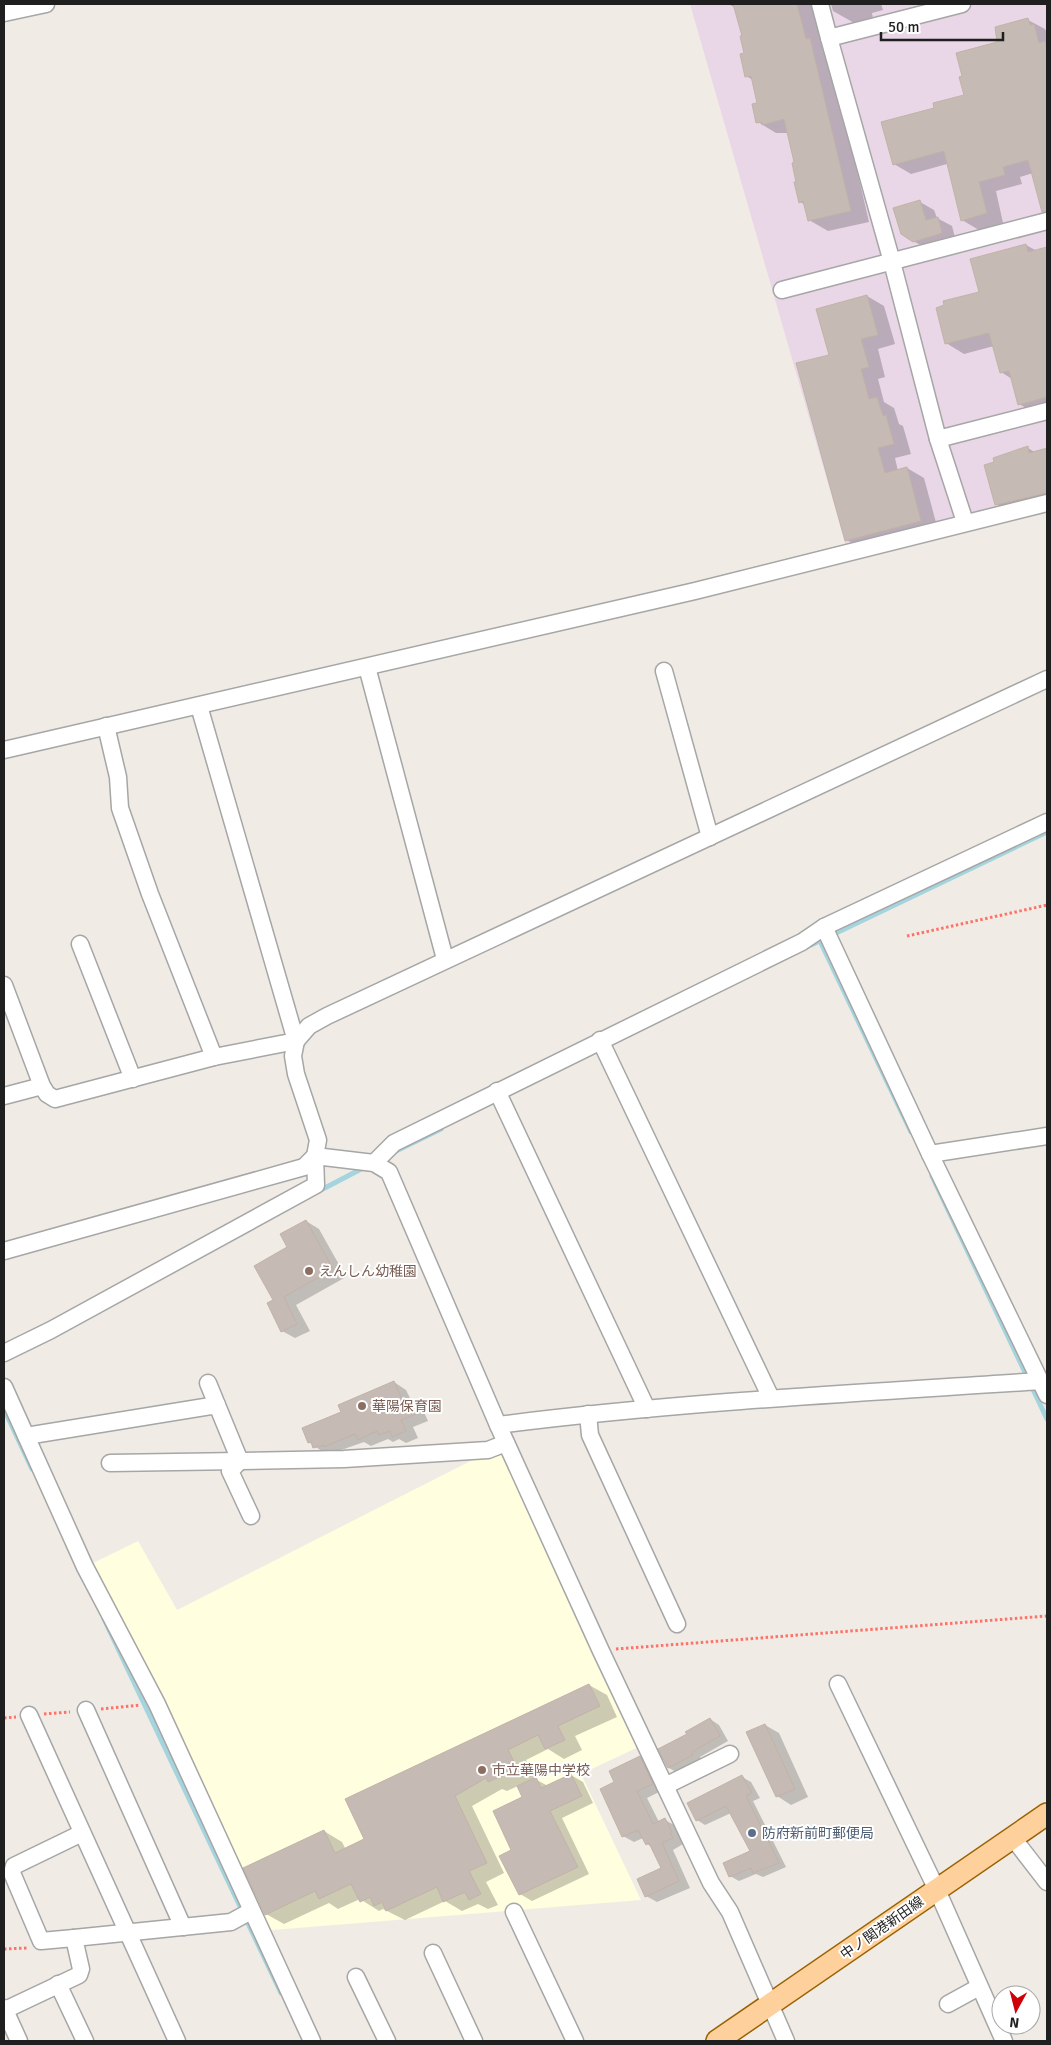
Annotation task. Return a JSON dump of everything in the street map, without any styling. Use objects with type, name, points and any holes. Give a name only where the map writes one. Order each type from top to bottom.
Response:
[{"type":"main road","name":"中ノ関港新田線","points":[[717,2041],[1047,1814]]},
{"type":"street","points":[[4,13],[46,4]]},
{"type":"street","points":[[820,4],[892,262],[938,439],[965,522]]},
{"type":"street","points":[[829,38],[962,4]]},
{"type":"street","points":[[782,290],[1047,221]]},
{"type":"street","points":[[938,439],[1047,411]]},
{"type":"street","points":[[4,750],[695,591],[1047,503]]},
{"type":"street","points":[[367,667],[445,959]]},
{"type":"street","points":[[664,671],[710,837]]},
{"type":"street","points":[[4,985],[42,1086],[47,1094],[56,1099],[214,1057],[296,1041],[309,1026],[327,1016],[445,959],[1047,679]]},
{"type":"street","points":[[4,1353],[78,1316],[254,1218],[316,1186],[315,1156],[318,1140],[296,1074],[293,1056],[296,1041],[199,706]]},
{"type":"street","points":[[106,726],[118,777],[120,808],[150,894],[214,1057]]},
{"type":"street","points":[[374,1163],[394,1143],[497,1091],[802,942],[824,927],[1046,825]]},
{"type":"street","points":[[498,1425],[588,1414],[771,1398],[1044,1388],[930,1154],[824,927]]},
{"type":"street","points":[[80,944],[133,1079]]},
{"type":"street","points":[[600,1040],[771,1398]]},
{"type":"street","points":[[4,1096],[42,1086]]},
{"type":"street","points":[[497,1091],[647,1409]]},
{"type":"street","points":[[930,1154],[1047,1136]]},
{"type":"street","points":[[4,1251],[304,1166],[315,1156],[374,1163],[389,1172],[498,1425],[601,1651],[711,1883],[730,1912],[786,2041]]},
{"type":"street","points":[[208,1383],[240,1461]]},
{"type":"street","points":[[4,1387],[85,1566],[157,1704],[312,2041]]},
{"type":"street","points":[[26,1436],[217,1405]]},
{"type":"street","points":[[588,1414],[590,1435],[677,1624]]},
{"type":"street","points":[[110,1463],[344,1459],[488,1450],[506,1443]]},
{"type":"street","points":[[240,1461],[230,1471],[251,1516]]},
{"type":"street","points":[[838,1684],[937,1890],[1004,2041]]},
{"type":"street","points":[[86,1710],[183,1927]]},
{"type":"street","points":[[29,1715],[178,2041]]},
{"type":"street","points":[[665,1786],[730,1754]]},
{"type":"street","points":[[82,1833],[14,1866],[12,1873],[41,1941],[231,1922],[251,1911]]},
{"type":"street","points":[[1013,1838],[1047,1882]]},
{"type":"street","points":[[514,1912],[575,2041]]},
{"type":"street","points":[[19,2041],[4,2009],[79,1975],[82,1969],[74,1938]]},
{"type":"street","points":[[433,1953],[474,2041]]},
{"type":"street","points":[[356,1977],[386,2041]]},
{"type":"street","points":[[58,1984],[85,2041]]},
{"type":"street","points":[[948,2004],[979,1987]]},
{"type":"path","points":[[907,936],[1047,905]]},
{"type":"path","points":[[601,1651],[1047,1616]]},
{"type":"shaded area","points":[[690,4],[1047,4],[1047,501],[848,553]]},
{"type":"shaded area","points":[[506,1443],[645,1744],[581,1774],[641,1900],[260,1931],[85,1567],[138,1541],[177,1610]]},
{"type":"building","points":[[733,4],[797,4],[806,39],[810,38],[851,211],[808,221],[803,201],[799,203],[794,182],[796,182],[792,163],[794,162],[784,119],[762,125],[762,122],[756,123],[752,104],[757,103],[751,76],[745,77],[740,54],[744,53],[740,36],[742,36]]},
{"type":"building","points":[[1028,18],[1030,25],[1034,24],[1039,43],[1045,41],[1047,50],[1047,211],[1042,212],[1028,160],[1003,167],[1005,175],[979,182],[987,213],[961,221],[944,151],[893,165],[881,122],[934,108],[933,103],[964,95],[959,77],[962,76],[956,53],[997,42],[995,27]]},
{"type":"building","points":[[920,200],[926,220],[938,217],[942,233],[913,242],[901,234],[893,208]]},
{"type":"building","points":[[1026,244],[1028,252],[1047,247],[1047,397],[1018,405],[1009,371],[1000,373],[989,333],[945,344],[936,308],[944,305],[943,301],[979,292],[970,259]]},
{"type":"building","points":[[867,295],[878,335],[861,339],[869,367],[861,369],[869,399],[877,397],[883,416],[886,415],[894,444],[878,448],[885,473],[907,467],[921,521],[845,541],[796,363],[829,355],[816,309]]},
{"type":"building","points":[[1028,446],[1029,453],[1047,448],[1047,493],[995,505],[984,465],[994,462],[993,458]]},
{"type":"building","points":[[306,1220],[333,1269],[284,1297],[297,1324],[281,1332],[267,1303],[273,1300],[254,1266],[287,1247],[280,1234]]},
{"type":"building","points":[[394,1381],[404,1404],[411,1402],[416,1414],[401,1420],[406,1431],[392,1437],[390,1431],[379,1435],[377,1431],[358,1440],[355,1434],[324,1447],[324,1445],[313,1448],[311,1442],[308,1443],[302,1428],[341,1412],[338,1405]]},
{"type":"building","points":[[589,1684],[600,1706],[558,1726],[565,1740],[545,1749],[538,1735],[508,1750],[518,1769],[488,1782],[486,1778],[455,1796],[487,1863],[469,1871],[481,1894],[469,1900],[465,1892],[443,1902],[437,1887],[386,1911],[382,1902],[374,1906],[370,1897],[360,1902],[351,1884],[319,1899],[315,1891],[265,1915],[243,1868],[324,1830],[335,1853],[364,1839],[345,1799]]},
{"type":"building","points":[[710,1718],[720,1736],[692,1752],[693,1755],[668,1768],[658,1749],[687,1734],[685,1732]]},
{"type":"building","points":[[765,1724],[795,1789],[776,1797],[746,1732]]},
{"type":"building","points":[[640,1756],[653,1784],[637,1791],[653,1824],[665,1818],[672,1832],[670,1833],[673,1838],[662,1843],[679,1881],[645,1897],[637,1879],[661,1868],[649,1843],[646,1845],[638,1830],[622,1837],[600,1789],[614,1782],[609,1771]]},
{"type":"building","points":[[571,1774],[582,1796],[550,1811],[578,1867],[519,1895],[499,1856],[511,1850],[493,1811],[522,1797],[517,1786],[536,1777],[541,1788]]},
{"type":"building","points":[[742,1775],[752,1793],[746,1796],[779,1863],[753,1873],[751,1868],[729,1877],[723,1863],[750,1851],[726,1806],[696,1821],[687,1803]]},
{"type":"waterway","points":[[811,945],[1047,832]]},
{"type":"waterway","points":[[820,941],[911,1132]]},
{"type":"waterway","points":[[392,1153],[441,1129]]},
{"type":"waterway","points":[[319,1191],[365,1167]]},
{"type":"waterway","points":[[932,1176],[1047,1419]]},
{"type":"waterway","points":[[4,1409],[32,1469]]},
{"type":"waterway","points":[[104,1619],[281,1993]]},
{"type":"place","name":"えんしん幼稚園","points":[[309,1271]]},
{"type":"place","name":"華陽保育園","points":[[362,1406]]},
{"type":"place","name":"市立華陽中学校","points":[[482,1770]]},
{"type":"place","name":"防府新前町郵便局","points":[[752,1833]]}]
